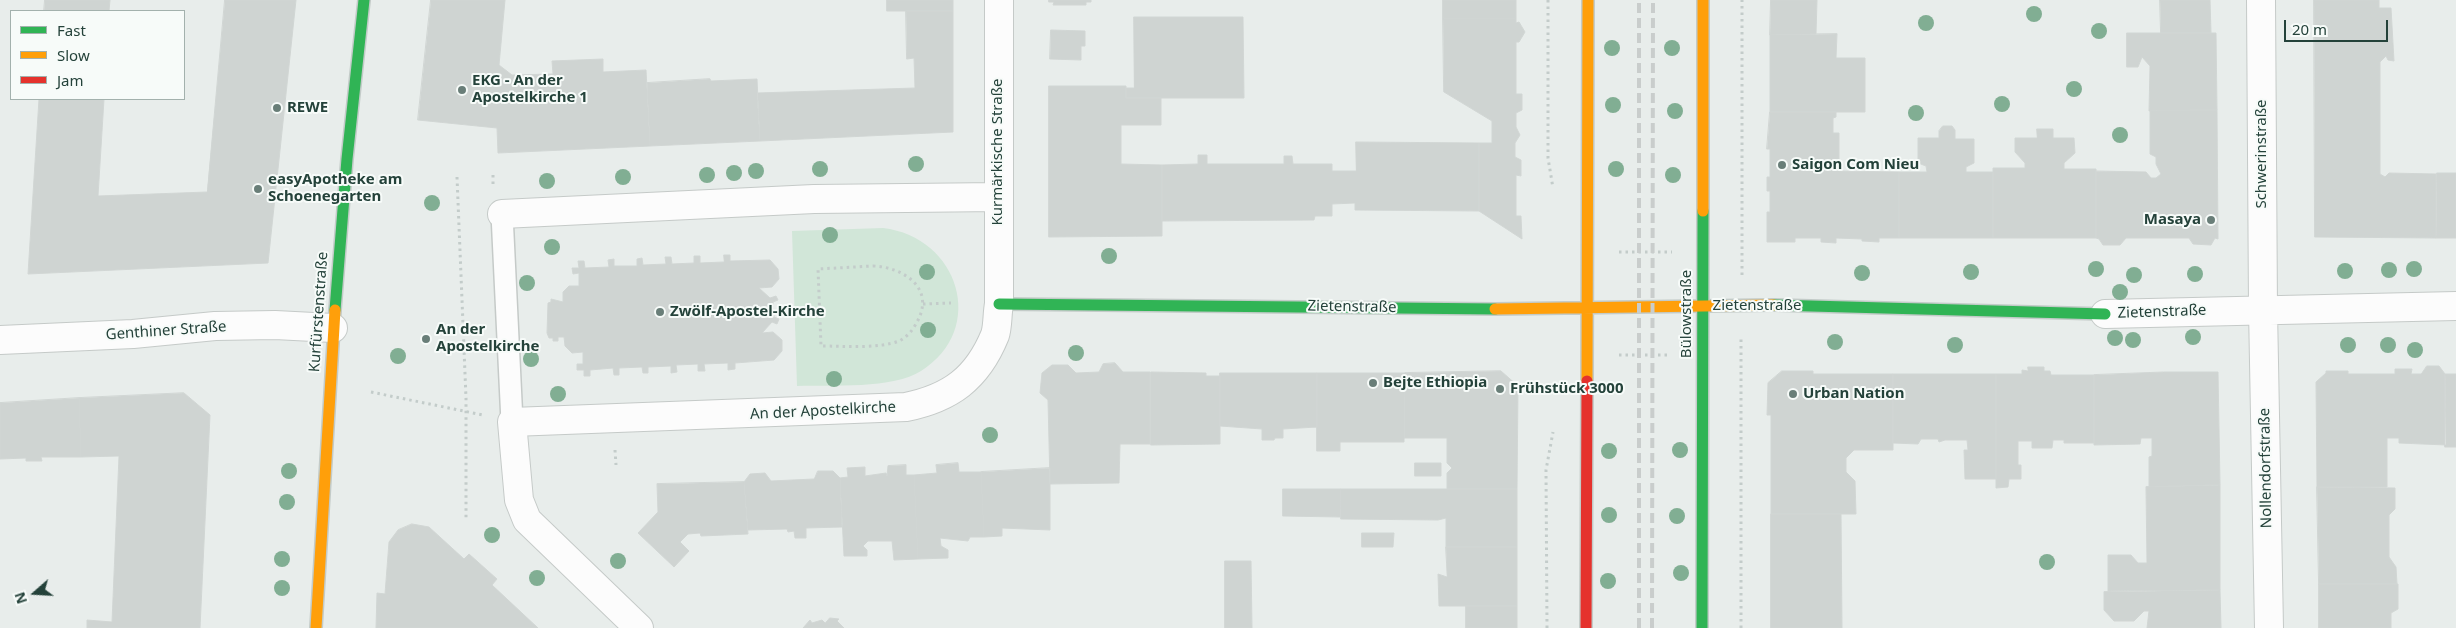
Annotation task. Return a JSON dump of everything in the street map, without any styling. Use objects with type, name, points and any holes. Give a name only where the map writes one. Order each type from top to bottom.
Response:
[{"type":"street","name":"Kurfürstenstraße","points":[[316,628],[333,328],[347,159],[364,0]]},
{"type":"street","name":"Kurmärkische Straße","points":[[999,0],[999,304]]},
{"type":"street","points":[[1586,628],[1588,0]]},
{"type":"street","name":"Bülowstraße","points":[[1702,628],[1704,0]]},
{"type":"street","name":"Schwerinstraße","points":[[2261,0],[2263,309]]},
{"type":"street","points":[[502,214],[814,199],[998,197]]},
{"type":"street","name":"Zietenstraße","points":[[999,304],[1588,308],[1703,306],[2105,314],[2456,306]]},
{"type":"street","name":"An der Apostelkirche","points":[[512,422],[825,412],[906,407],[930,402],[947,395],[961,384],[982,359],[995,333],[999,304]]},
{"type":"street","name":"Nollendorfstraße","points":[[2263,309],[2269,628]]},
{"type":"street","name":"Genthiner Straße","points":[[0,340],[133,334],[215,326],[275,325],[333,328]]},
{"type":"street","points":[[512,422],[519,500],[527,520],[640,628]]},
{"type":"lane","points":[[502,214],[512,422]]},
{"type":"path","points":[[1548,0],[1548,158]]},
{"type":"path","points":[[1742,0],[1742,233]]},
{"type":"path","points":[[457,177],[467,412],[466,518]]},
{"type":"path","points":[[1611,252],[1677,252]]},
{"type":"path","points":[[873,266],[893,268],[902,272],[915,283],[923,304],[920,317],[912,331],[898,341],[880,345],[821,346],[818,269],[873,266]]},
{"type":"path","points":[[923,304],[951,303]]},
{"type":"path","points":[[1612,355],[1678,355]]},
{"type":"path","points":[[371,392],[467,412]]},
{"type":"path","points":[[1741,399],[1741,628]]},
{"type":"path","points":[[1546,470],[1547,628]]},
{"type":"green space","points":[[883,228],[909,235],[930,248],[946,266],[956,287],[958,310],[954,332],[942,353],[921,371],[909,377],[895,381],[861,385],[797,386],[792,231]]},
{"type":"building","points":[[45,0],[110,0],[109,10],[44,10]]},
{"type":"building","points":[[225,0],[296,0],[268,263],[28,274],[39,100],[104,100],[98,196],[207,192]]},
{"type":"building","points":[[431,0],[505,0],[499,65],[512,75],[553,74],[552,61],[603,59],[603,72],[646,70],[650,146],[498,153],[497,128],[418,120]]},
{"type":"building","points":[[887,0],[953,0],[953,11],[887,11]]},
{"type":"building","points":[[1049,0],[1091,0],[1091,2],[1086,2],[1086,5],[1053,5],[1054,2],[1049,2]]},
{"type":"building","points":[[1443,0],[1516,0],[1516,19],[1443,18]]},
{"type":"building","points":[[1771,0],[1817,0],[1816,34],[1770,35]]},
{"type":"building","points":[[2160,0],[2210,0],[2211,33],[2161,33]]},
{"type":"building","points":[[2314,0],[2379,0],[2379,8],[2391,8],[2394,61],[2388,60],[2386,56],[2380,62],[2380,174],[2385,177],[2389,173],[2436,174],[2436,238],[2315,237]]},
{"type":"building","points":[[906,11],[953,11],[953,132],[760,141],[757,93],[915,88],[914,58],[907,59]]},
{"type":"building","points":[[1134,17],[1243,17],[1244,98],[1126,98],[1126,88],[1134,88]]},
{"type":"building","points":[[1443,18],[1516,19],[1516,23],[1519,22],[1525,32],[1519,42],[1516,42],[1516,94],[1522,94],[1522,110],[1516,113],[1516,127],[1520,135],[1515,143],[1515,157],[1521,160],[1521,176],[1516,175],[1516,216],[1521,216],[1522,239],[1479,211],[1479,143],[1492,143],[1492,121],[1444,92]]},
{"type":"building","points":[[1051,30],[1085,31],[1085,46],[1081,46],[1081,60],[1050,59]]},
{"type":"building","points":[[2127,33],[2216,33],[2217,110],[2149,111],[2150,66],[2142,57],[2138,67],[2127,67]]},
{"type":"building","points":[[1837,34],[1836,58],[1865,58],[1865,112],[1770,112],[1770,35]]},
{"type":"building","points":[[710,79],[711,81],[757,79],[760,141],[650,146],[647,83]]},
{"type":"building","points":[[1049,86],[1126,86],[1126,98],[1161,98],[1161,125],[1121,125],[1121,164],[1162,165],[1162,236],[1049,237]]},
{"type":"building","points":[[2217,110],[2218,239],[2215,238],[2211,245],[2193,244],[2189,238],[2126,238],[2120,245],[2103,245],[2096,238],[2096,171],[2146,172],[2151,178],[2156,178],[2161,174],[2156,164],[2156,157],[2150,154],[2150,111]]},
{"type":"building","points":[[1770,112],[1836,112],[1836,117],[1833,118],[1833,133],[1839,133],[1839,171],[1899,172],[1899,238],[1879,238],[1879,242],[1836,238],[1836,243],[1821,242],[1821,238],[1795,238],[1795,242],[1767,242],[1767,212],[1770,212],[1770,191],[1767,191],[1767,177],[1770,177],[1770,149],[1767,149]]},
{"type":"building","points":[[1943,126],[1952,126],[1955,130],[1955,139],[1974,139],[1974,163],[1966,167],[1966,172],[1993,172],[1993,238],[1899,238],[1899,172],[1927,172],[1926,166],[1918,163],[1918,138],[1939,138],[1939,131]]},
{"type":"building","points":[[2037,129],[2053,129],[2053,138],[2074,138],[2075,153],[2064,163],[2064,169],[2096,169],[2096,238],[1993,238],[1993,168],[2025,168],[2025,163],[2015,152],[2015,138],[2037,138]]},
{"type":"building","points":[[1356,142],[1479,143],[1479,211],[1355,210],[1355,203],[1332,204],[1332,216],[1315,216],[1314,220],[1162,221],[1162,165],[1198,164],[1198,155],[1207,155],[1207,164],[1284,164],[1284,156],[1292,156],[1293,164],[1332,164],[1332,171],[1356,171]]},
{"type":"building","points":[[2437,173],[2456,173],[2456,238],[2436,238]]},
{"type":"building","name":"Zwölf-Apostel-Kirche","points":[[724,255],[730,255],[730,261],[770,260],[778,269],[779,279],[772,287],[759,288],[770,298],[776,296],[778,300],[773,302],[774,317],[779,319],[777,324],[772,322],[762,333],[773,332],[782,340],[782,351],[774,360],[735,363],[735,369],[728,370],[728,363],[704,364],[705,371],[698,371],[698,364],[676,365],[677,372],[671,373],[671,366],[648,367],[648,373],[643,373],[642,367],[619,368],[619,375],[614,375],[613,368],[590,370],[590,376],[584,376],[584,370],[577,370],[577,364],[583,364],[583,352],[572,353],[565,346],[564,337],[558,337],[558,341],[553,341],[553,338],[549,338],[547,333],[548,303],[551,302],[551,299],[563,302],[563,292],[569,286],[579,286],[579,273],[573,274],[572,268],[579,268],[578,261],[584,261],[585,268],[609,267],[608,260],[614,259],[614,266],[637,266],[637,259],[642,258],[643,265],[666,264],[665,257],[671,257],[672,264],[694,263],[694,256],[700,256],[700,263],[724,262]]},
{"type":"building","points":[[1115,363],[1123,372],[1150,372],[1150,444],[1120,444],[1119,483],[1050,484],[1048,400],[1040,393],[1042,373],[1052,365],[1068,365],[1076,373],[1099,372],[1103,364]]},
{"type":"building","points":[[2427,366],[2439,366],[2445,374],[2446,445],[2399,443],[2399,438],[2387,438],[2387,487],[2317,487],[2316,382],[2326,371],[2348,371],[2348,374],[2395,374],[2395,369],[2412,369],[2411,374],[2421,374]]},
{"type":"building","points":[[2028,367],[2044,367],[2044,371],[2050,371],[2051,375],[2094,375],[2094,443],[2064,443],[2064,440],[2053,440],[2052,448],[2032,448],[2032,441],[2018,441],[2018,465],[2021,465],[2021,479],[2009,479],[2008,487],[1996,488],[1996,374],[2022,374],[2022,370],[2028,371]]},
{"type":"building","points":[[1501,371],[1518,386],[1517,489],[1447,489],[1447,473],[1452,468],[1447,463],[1447,438],[1404,438],[1405,373]]},
{"type":"building","points":[[1782,371],[1813,371],[1813,374],[1893,374],[1893,450],[1854,450],[1846,458],[1846,472],[1855,481],[1856,514],[1771,514],[1771,415],[1767,415],[1768,383]]},
{"type":"building","points":[[1151,372],[1206,373],[1206,376],[1220,376],[1220,444],[1151,445]]},
{"type":"building","points":[[2218,372],[2220,485],[2149,487],[2149,457],[2152,456],[2152,438],[2141,438],[2140,444],[2094,445],[2094,375]]},
{"type":"building","points":[[1220,373],[1317,373],[1317,427],[1283,429],[1283,438],[1262,440],[1262,429],[1220,426]]},
{"type":"building","points":[[1317,373],[1405,373],[1404,442],[1340,442],[1340,451],[1317,451]]},
{"type":"building","points":[[1893,374],[1996,374],[1996,479],[1965,479],[1964,450],[1968,450],[1967,440],[1945,440],[1939,442],[1938,439],[1921,439],[1918,444],[1893,443]]},
{"type":"building","points":[[2445,374],[2456,374],[2456,447],[2445,447]]},
{"type":"building","points":[[184,393],[210,415],[200,628],[87,628],[87,620],[112,622],[119,456],[81,457],[79,398]]},
{"type":"building","points":[[79,398],[81,457],[41,457],[42,461],[26,461],[26,458],[0,459],[0,403]]},
{"type":"building","points":[[958,463],[959,472],[981,472],[984,537],[970,537],[968,541],[940,538],[941,546],[948,550],[948,558],[918,559],[914,475],[937,473],[936,465]]},
{"type":"building","points":[[1415,463],[1441,463],[1441,476],[1415,476]]},
{"type":"building","points":[[906,465],[906,475],[914,475],[918,559],[894,560],[892,541],[868,541],[863,546],[867,550],[867,556],[844,556],[840,478],[848,477],[847,468],[865,467],[865,476],[886,473],[887,476],[888,466]]},
{"type":"building","points":[[1050,468],[1050,530],[1002,528],[1002,536],[984,537],[981,472]]},
{"type":"building","points":[[818,471],[833,471],[840,478],[842,527],[806,528],[806,538],[795,538],[794,531],[788,532],[787,529],[748,530],[744,482],[750,474],[765,473],[771,481],[814,479]]},
{"type":"building","points":[[744,482],[748,534],[701,536],[700,533],[688,534],[680,542],[689,551],[674,567],[638,533],[658,512],[657,484]]},
{"type":"building","points":[[2220,485],[2220,590],[2108,591],[2108,555],[2131,555],[2138,563],[2147,563],[2146,487]]},
{"type":"building","points":[[2317,487],[2395,488],[2395,509],[2389,515],[2389,557],[2396,567],[2397,584],[2319,584]]},
{"type":"building","points":[[1283,489],[1341,489],[1340,517],[1283,516]]},
{"type":"building","points":[[1341,489],[1517,489],[1517,547],[1446,547],[1446,518],[1438,520],[1341,519]]},
{"type":"building","points":[[1771,514],[1841,514],[1842,628],[1771,628]]},
{"type":"building","points":[[412,524],[429,527],[464,559],[469,554],[497,579],[492,585],[538,628],[376,628],[377,593],[385,594],[389,542],[398,530]]},
{"type":"building","points":[[1362,533],[1394,533],[1393,547],[1362,547]]},
{"type":"building","points":[[1446,547],[1517,547],[1517,606],[1439,606],[1438,574],[1447,577]]},
{"type":"building","points":[[1225,561],[1251,561],[1252,628],[1225,628]]},
{"type":"building","points":[[2319,584],[2398,584],[2398,609],[2391,613],[2391,628],[2319,628]]},
{"type":"building","points":[[2220,590],[2221,628],[2147,628],[2149,611],[2144,611],[2134,621],[2114,621],[2104,610],[2104,592]]},
{"type":"building","points":[[1466,606],[1517,606],[1517,628],[1466,628]]},
{"type":"building","points":[[830,618],[839,619],[837,621],[844,628],[803,628],[810,620],[812,623],[822,620],[825,623]]},
{"type":"railway","points":[[1639,0],[1639,628]]},
{"type":"railway","points":[[1652,628],[1653,0]]},
{"type":"traffic: fast","points":[[335,310],[347,159],[364,0]]},
{"type":"traffic: fast","points":[[1702,628],[1703,211]]},
{"type":"traffic: fast","points":[[999,304],[1495,309]]},
{"type":"traffic: fast","points":[[1774,305],[2105,314]]},
{"type":"traffic: slow","points":[[1587,381],[1588,0]]},
{"type":"traffic: slow","points":[[1703,0],[1703,211]]},
{"type":"traffic: slow","points":[[1495,309],[1774,305]]},
{"type":"traffic: slow","points":[[316,628],[335,310]]},
{"type":"traffic: jam","points":[[1586,628],[1587,381]]},
{"type":"place","name":"EKG - An der Apostelkirche 1","points":[[462,90]]},
{"type":"place","name":"REWE","points":[[277,108]]},
{"type":"place","name":"Saigon Com Nieu","points":[[1782,165]]},
{"type":"place","name":"easyApotheke am Schoenegarten","points":[[258,189]]},
{"type":"place","name":"Masaya","points":[[2211,220]]},
{"type":"place","name":"Zwölf-Apostel-Kirche","points":[[660,312]]},
{"type":"place","name":"An der Apostelkirche","points":[[426,339]]},
{"type":"place","name":"Bejte Ethiopia","points":[[1373,383]]},
{"type":"place","name":"Frühstück 3000","points":[[1500,389]]},
{"type":"place","name":"Urban Nation","points":[[1793,394]]}]
